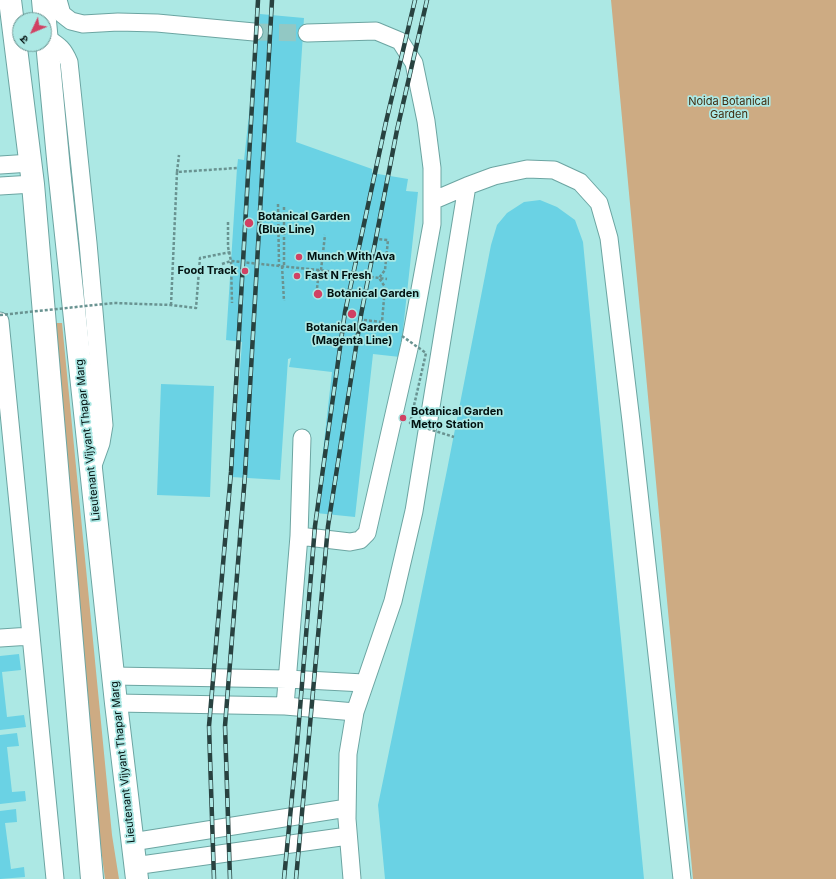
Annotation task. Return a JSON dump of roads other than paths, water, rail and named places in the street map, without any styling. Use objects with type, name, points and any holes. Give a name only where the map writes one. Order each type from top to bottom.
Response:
[{"type":"main road","points":[[10,0],[32,174],[92,879]]},
{"type":"main road","name":"Lieutenant Vijyant Thapar Marg","points":[[43,0],[60,177],[113,676],[136,872]]},
{"type":"street","points":[[58,0],[62,14],[71,21],[83,24],[118,22],[157,23],[254,32]]},
{"type":"street","points":[[299,536],[350,542],[360,540],[367,533],[410,344],[432,224],[432,168],[426,121],[414,63],[400,42],[376,30],[307,32]]},
{"type":"street","points":[[0,165],[32,174]]},
{"type":"street","points":[[432,201],[494,176],[527,169],[554,170],[580,182],[599,203],[609,238],[633,437],[682,879]]},
{"type":"street","points":[[0,186],[32,174]]},
{"type":"street","points":[[352,879],[346,819],[348,754],[355,712],[393,601],[414,511],[467,186]]},
{"type":"street","points":[[0,321],[6,447],[31,636],[55,879]]},
{"type":"street","points":[[285,706],[299,536],[302,438]]},
{"type":"street","points":[[0,638],[31,636]]},
{"type":"street","points":[[113,676],[287,678],[364,683]]},
{"type":"street","points":[[116,703],[285,706],[355,712]]},
{"type":"street","points":[[132,842],[347,808]]},
{"type":"street","points":[[136,872],[348,836]]},
{"type":"tunnel","points":[[254,32],[307,33]]},
{"type":"railway","points":[[214,879],[209,726],[231,472],[258,0]]},
{"type":"railway","points":[[230,879],[225,726],[245,475],[272,0]]},
{"type":"railway","points":[[284,879],[297,745],[315,526],[345,312],[386,122],[415,0]]},
{"type":"railway","points":[[296,879],[328,526],[361,315],[397,130],[427,0]]},
{"type":"place","name":"Botanical Garden (Blue Line)","points":[[249,223]]},
{"type":"place","name":"Munch With Ava","points":[[299,257]]},
{"type":"place","name":"Food Track","points":[[245,271]]},
{"type":"place","name":"Fast N Fresh","points":[[297,276]]},
{"type":"place","name":"Botanical Garden","points":[[318,294]]},
{"type":"place","name":"Botanical Garden (Magenta Line)","points":[[352,314]]},
{"type":"place","name":"Botanical Garden Metro Station","points":[[403,418]]},
{"type":"park label","name":"Noida Botanical Garden","points":[[729,108]]}]
